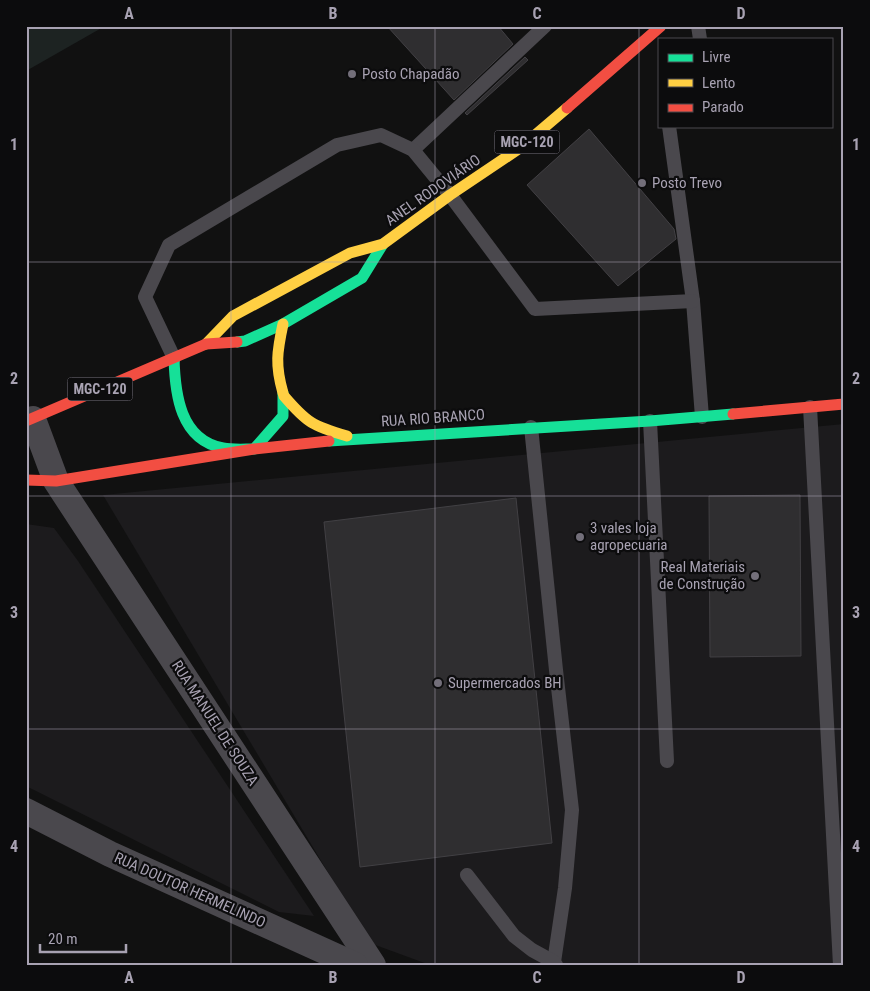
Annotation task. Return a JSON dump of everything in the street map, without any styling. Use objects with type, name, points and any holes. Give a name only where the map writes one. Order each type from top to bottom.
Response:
[{"type":"main road","name":"ANEL RODOVIÁRIO","points":[[206,344],[233,316],[350,253],[383,244],[450,195],[520,148],[660,26]]},
{"type":"main road","name":"ANEL RODOVIÁRIO","points":[[30,420],[206,344],[245,341],[283,324],[362,278],[383,244]]},
{"type":"main road","points":[[174,358],[174,385],[183,417],[197,436],[220,448],[254,449],[282,416],[284,396],[278,375],[277,352],[283,324]]},
{"type":"main road","points":[[284,396],[301,416],[317,427],[356,438]]},
{"type":"main road","name":"RUA RIO BRANCO","points":[[26,480],[56,481],[254,449],[356,438],[650,421],[844,404]]},
{"type":"street","name":"RUA MANUEL DE SOUZA","points":[[30,420],[56,481],[373,965]]},
{"type":"street","name":"RUA DOUTOR HERMELINDO","points":[[26,811],[110,854],[355,965]]},
{"type":"lane","points":[[413,150],[546,26]]},
{"type":"lane","points":[[668,128],[693,301],[702,417]]},
{"type":"lane","points":[[174,358],[145,296],[169,245],[337,145],[381,136],[413,150],[450,195],[535,309],[693,301]]},
{"type":"lane","points":[[810,407],[840,965]]},
{"type":"lane","points":[[650,421],[667,760]]},
{"type":"lane","points":[[467,875],[514,936],[532,950],[555,963],[565,888],[572,810],[532,427]]},
{"type":"shaded area","points":[[26,26],[105,26],[26,71]]},
{"type":"shaded area","points":[[844,424],[844,965],[430,965],[370,943],[103,495]]},
{"type":"shaded area","points":[[26,524],[54,528],[78,561],[314,916],[279,912],[26,786]]},
{"type":"building","points":[[387,26],[498,26],[513,44],[454,100]]},
{"type":"building","points":[[525,57],[528,60],[467,115],[465,113]]},
{"type":"building","points":[[589,129],[674,229],[676,239],[618,286],[527,185]]},
{"type":"building","name":"Real Materiais de Construção","points":[[800,495],[801,656],[710,657],[709,496]]},
{"type":"building","name":"Supermercados BH","points":[[516,498],[552,843],[360,867],[324,522]]},
{"type":"traffic: fast","points":[[237,342],[245,341],[283,324],[362,278],[383,244]]},
{"type":"traffic: fast","points":[[174,358],[179,400],[189,426],[197,436],[223,448],[254,449],[283,416],[283,393]]},
{"type":"traffic: fast","points":[[329,441],[733,414]]},
{"type":"traffic: slow","points":[[206,344],[233,316],[350,253],[383,244],[450,195],[520,148],[567,108]]},
{"type":"traffic: slow","points":[[283,324],[278,358],[283,393]]},
{"type":"traffic: slow","points":[[284,396],[311,422],[347,436]]},
{"type":"traffic: jam","points":[[567,108],[661,26]]},
{"type":"traffic: jam","points":[[26,421],[206,344],[237,342]]},
{"type":"traffic: jam","points":[[733,414],[844,404]]},
{"type":"traffic: jam","points":[[26,480],[56,481],[254,449],[329,441]]},
{"type":"place","name":"Posto Chapadão","points":[[352,74]]},
{"type":"place","name":"Posto Trevo","points":[[642,183]]},
{"type":"place","name":"3 vales loja agropecuaria","points":[[580,537]]},
{"type":"place","name":"Real Materiais de Construção","points":[[755,576]]},
{"type":"place","name":"Supermercados BH","points":[[438,683]]}]
